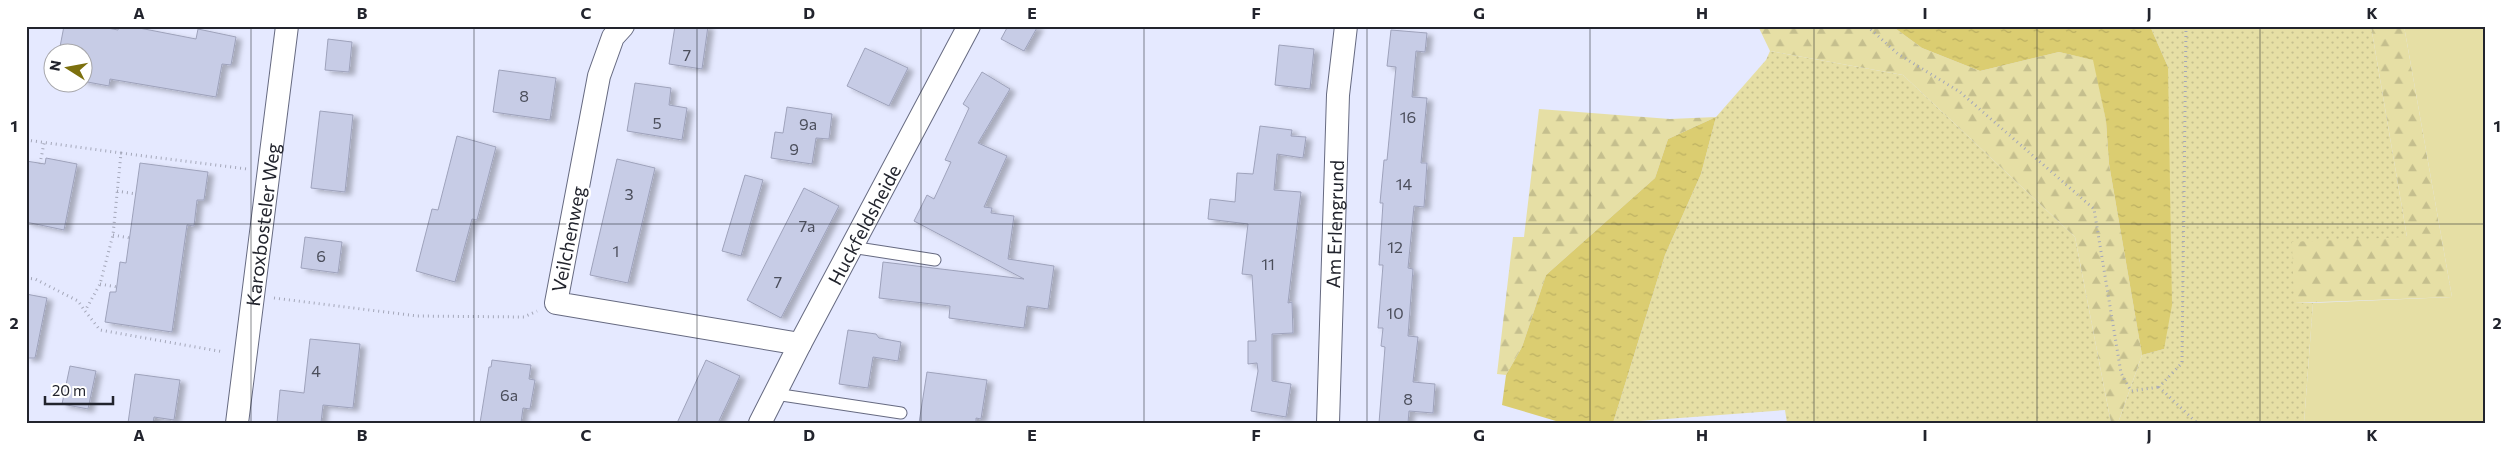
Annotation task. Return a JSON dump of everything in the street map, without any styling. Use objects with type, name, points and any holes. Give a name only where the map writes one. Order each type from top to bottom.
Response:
[{"type":"street","name":"Karoxbosteler Weg","points":[[237,423],[287,26]]},
{"type":"street","name":"Veilchenweg","points":[[623,26],[613,37],[599,76],[556,303],[800,344]]},
{"type":"street","name":"Huckfeldsheide","points":[[760,423],[969,26]]},
{"type":"street","name":"Am Erlengrund","points":[[1328,423],[1338,95],[1346,26]]},
{"type":"lane","points":[[851,247],[935,260]]},
{"type":"lane","points":[[774,394],[901,413]]},
{"type":"path","points":[[1867,26],[1898,54],[1960,92],[2094,210],[2121,373],[2131,391],[2159,387],[2182,363],[2186,26]]},
{"type":"path","points":[[26,140],[269,172]]},
{"type":"path","points":[[40,164],[44,142]]},
{"type":"path","points":[[85,311],[100,284],[113,236],[121,153]]},
{"type":"path","points":[[117,191],[136,194]]},
{"type":"path","points":[[113,236],[130,238]]},
{"type":"path","points":[[26,278],[35,279],[78,301],[100,330],[246,356]]},
{"type":"path","points":[[100,284],[117,287]]},
{"type":"path","points":[[254,295],[417,316],[524,317],[556,303]]},
{"type":"path","points":[[2159,387],[2198,423]]},
{"type":"green space","points":[[1758,26],[1892,26],[1922,48],[1980,71],[2059,52],[2094,60],[2106,121],[2109,164],[2142,355],[2118,423],[2111,423],[2075,237],[1903,75],[1770,51]]},
{"type":"green space","points":[[2150,26],[2371,26],[2407,237],[2294,303],[2313,303],[2304,423],[2118,423],[2142,355],[2164,349],[2168,67]]},
{"type":"green space","points":[[2371,26],[2404,26],[2452,297],[2294,303],[2292,242],[2407,237]]},
{"type":"green space","points":[[2404,26],[2485,26],[2485,423],[2304,423],[2313,303],[2452,297]]},
{"type":"green space","points":[[1770,51],[1903,75],[2075,237],[2111,423],[1787,423],[1785,410],[1613,423],[1665,255],[1701,174],[1716,117],[1766,60]]},
{"type":"green space","points":[[1539,109],[1670,119],[1716,117],[1668,139],[1655,178],[1546,275],[1522,347],[1506,375],[1497,374],[1513,237],[1524,237]]},
{"type":"water","points":[[1892,26],[2150,26],[2168,67],[2172,305],[2164,349],[2142,355],[2109,164],[2106,121],[2093,60],[2059,52],[1980,71],[1922,48]]},
{"type":"water","points":[[1716,117],[1701,174],[1665,255],[1613,423],[1556,421],[1502,405],[1506,375],[1522,347],[1546,275],[1655,178],[1668,139]]},
{"type":"building","points":[[64,26],[97,26],[118,30],[119,26],[129,26],[196,39],[198,29],[236,37],[231,65],[222,64],[216,97],[110,79],[109,86],[92,83],[92,42],[61,42]]},
{"type":"building","points":[[675,26],[708,26],[702,69],[669,64]]},
{"type":"building","points":[[1008,26],[1038,26],[1024,51],[1001,39]]},
{"type":"building","points":[[1391,30],[1427,33],[1425,52],[1416,51],[1412,97],[1427,98],[1421,163],[1427,163],[1424,207],[1414,206],[1408,268],[1413,269],[1408,336],[1418,337],[1413,382],[1435,384],[1433,413],[1409,411],[1408,423],[1379,423],[1385,347],[1381,346],[1383,328],[1378,328],[1383,265],[1379,265],[1383,203],[1380,203],[1384,160],[1387,160],[1396,67],[1387,66]]},
{"type":"building","points":[[328,39],[352,42],[349,72],[325,70]]},
{"type":"building","points":[[1279,45],[1314,49],[1310,89],[1275,85]]},
{"type":"building","points":[[865,48],[908,68],[889,106],[847,86]]},
{"type":"building","points":[[499,70],[556,78],[550,120],[493,112]]},
{"type":"building","points":[[982,72],[1010,89],[978,143],[1007,156],[984,207],[992,208],[991,213],[1014,216],[1008,259],[1054,266],[1048,309],[1027,306],[1024,328],[949,318],[950,306],[879,298],[883,262],[1024,279],[914,221],[927,195],[934,199],[951,162],[945,160],[969,108],[963,104]]},
{"type":"building","points":[[635,83],[671,88],[669,105],[687,108],[682,140],[627,131]]},
{"type":"building","points":[[787,107],[832,114],[829,139],[816,138],[812,164],[771,158],[775,132],[783,133]]},
{"type":"building","points":[[320,111],[353,115],[345,192],[311,188]]},
{"type":"building","points":[[1260,126],[1292,130],[1291,136],[1306,137],[1303,158],[1277,154],[1274,190],[1301,192],[1288,303],[1292,302],[1293,333],[1272,334],[1272,381],[1291,384],[1286,417],[1251,411],[1258,371],[1257,363],[1248,364],[1248,341],[1256,341],[1252,275],[1242,274],[1248,224],[1208,219],[1210,199],[1235,202],[1237,173],[1253,174]]},
{"type":"building","points":[[457,136],[496,147],[477,220],[472,219],[455,282],[416,271],[432,209],[438,210]]},
{"type":"building","points":[[46,158],[77,164],[64,230],[26,222],[26,161],[45,164]]},
{"type":"building","points":[[617,159],[655,168],[628,283],[590,275]]},
{"type":"building","points":[[140,163],[208,172],[204,200],[197,200],[194,226],[187,225],[172,332],[105,322],[110,292],[116,292],[120,262],[126,263]]},
{"type":"building","points":[[745,175],[763,180],[741,256],[722,251]]},
{"type":"building","points":[[804,188],[839,206],[781,318],[747,300]]},
{"type":"building","points":[[305,237],[342,242],[338,273],[301,268]]},
{"type":"building","points":[[26,294],[47,298],[35,358],[26,358]]},
{"type":"building","points":[[848,330],[876,334],[879,338],[901,342],[898,361],[873,357],[868,388],[839,384]]},
{"type":"building","points":[[310,339],[360,344],[353,408],[323,405],[321,423],[277,423],[280,390],[304,393]]},
{"type":"building","points":[[492,360],[531,365],[529,379],[535,380],[530,409],[523,408],[521,423],[480,423],[489,367],[491,367]]},
{"type":"building","points":[[706,360],[740,376],[718,423],[677,423]]},
{"type":"building","points":[[70,366],[96,371],[88,409],[62,404]]},
{"type":"building","points":[[927,372],[987,380],[981,419],[976,418],[976,423],[919,423]]},
{"type":"building","points":[[135,374],[180,380],[174,420],[154,417],[153,423],[128,423]]}]
